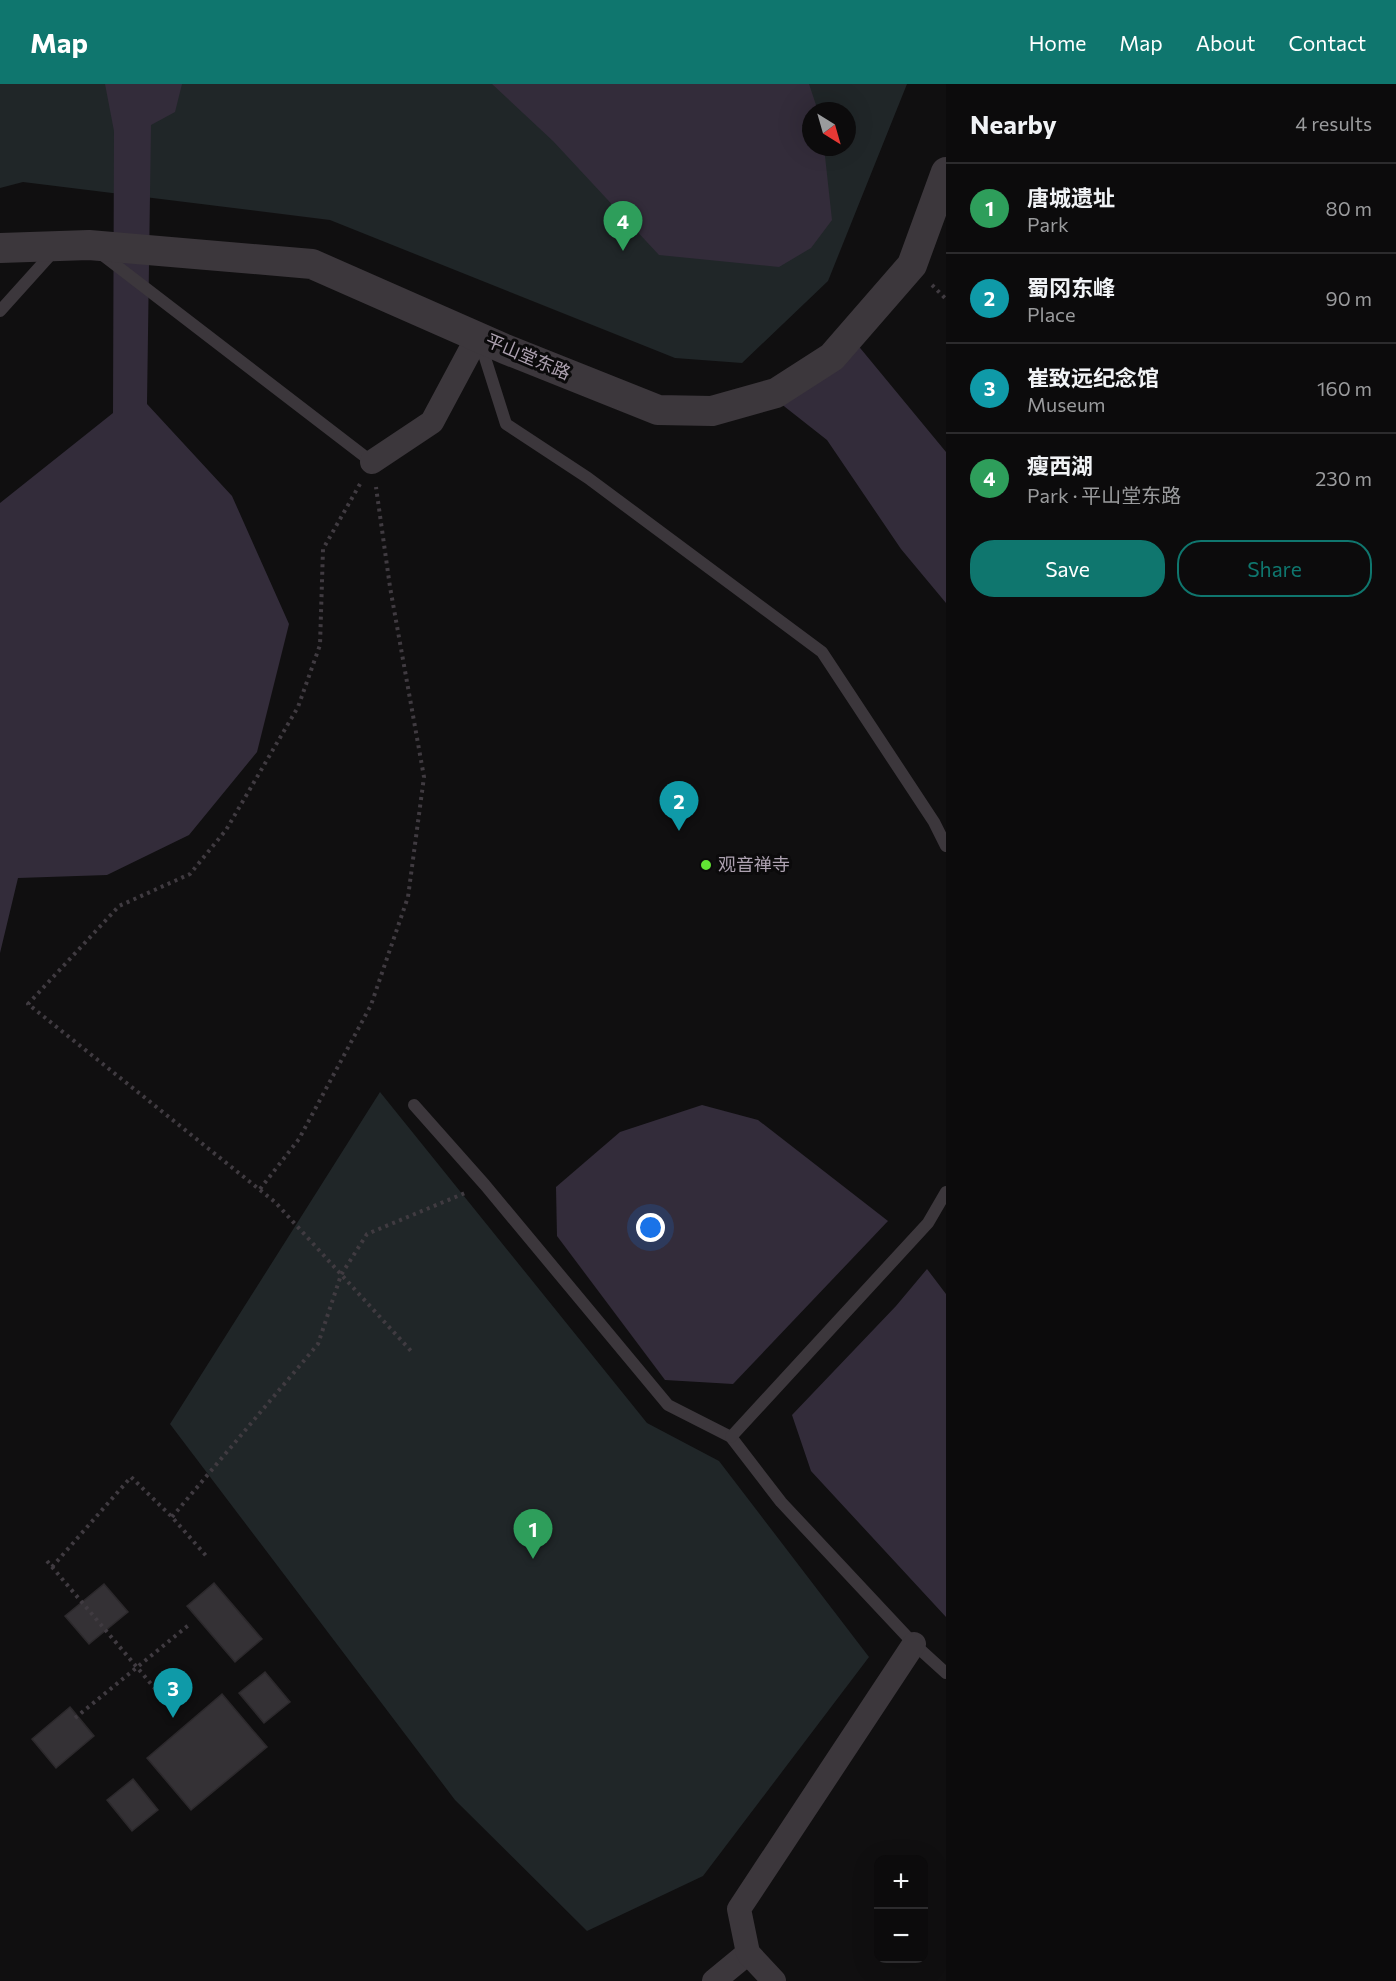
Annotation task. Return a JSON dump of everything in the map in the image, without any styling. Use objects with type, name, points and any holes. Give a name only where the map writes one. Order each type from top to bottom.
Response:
[{"type":"street","name":"平山堂东路","points":[[0,248],[89,245],[312,264],[478,336],[658,410],[712,411],[776,393],[832,357],[912,265],[946,172]]},
{"type":"street","points":[[372,462],[432,422],[478,336]]},
{"type":"street","points":[[774,1981],[748,1953],[739,1909],[914,1644]]},
{"type":"street","points":[[714,1981],[748,1953]]},
{"type":"lane","points":[[89,245],[372,462]]},
{"type":"lane","points":[[0,310],[59,246]]},
{"type":"lane","points":[[478,336],[506,424],[588,478],[822,652],[934,822],[946,846]]},
{"type":"lane","points":[[414,1105],[485,1185],[668,1405],[731,1437],[781,1502],[914,1644],[946,1673]]},
{"type":"lane","points":[[731,1437],[928,1223],[946,1192]]},
{"type":"path","points":[[372,462],[323,549],[320,645],[298,707],[226,830],[190,874],[119,906],[28,1005],[275,1202],[411,1351]]},
{"type":"path","points":[[260,1190],[299,1139],[371,1005],[408,897],[424,777],[390,587],[372,462]]},
{"type":"path","points":[[172,1517],[318,1344],[341,1275],[367,1234],[485,1185]]},
{"type":"path","points":[[52,1567],[131,1476],[172,1517],[208,1558]]},
{"type":"path","points":[[47,1561],[168,1704]]},
{"type":"path","points":[[75,1718],[190,1624]]},
{"type":"shaded area","points":[[0,84],[907,84],[828,281],[742,363],[675,358],[330,220],[23,182],[0,188]]},
{"type":"shaded area","points":[[105,84],[182,84],[175,112],[151,125],[147,404],[232,496],[289,624],[257,752],[189,835],[107,875],[18,878],[0,953],[0,503],[113,413],[114,131]]},
{"type":"shaded area","points":[[492,84],[809,84],[815,102],[802,102],[802,156],[825,156],[832,220],[811,248],[779,267],[659,255],[553,141]]},
{"type":"shaded area","points":[[856,343],[946,452],[946,603],[901,549],[827,440],[780,403]]},
{"type":"shaded area","points":[[380,1092],[647,1423],[719,1461],[869,1657],[703,1876],[587,1931],[455,1800],[170,1424]]},
{"type":"shaded area","points":[[702,1105],[758,1120],[888,1221],[733,1384],[665,1380],[557,1236],[556,1187],[620,1132]]},
{"type":"shaded area","points":[[927,1269],[946,1294],[946,1617],[811,1471],[792,1415],[896,1306]]},
{"type":"building","points":[[214,1583],[262,1639],[235,1662],[187,1606]]},
{"type":"building","points":[[104,1584],[128,1612],[89,1644],[65,1616]]},
{"type":"building","points":[[265,1672],[290,1702],[264,1723],[239,1693]]},
{"type":"building","points":[[222,1694],[267,1747],[191,1810],[147,1758]]},
{"type":"building","points":[[70,1707],[94,1736],[56,1768],[32,1739]]},
{"type":"building","points":[[133,1779],[158,1810],[132,1831],[107,1800]]},
{"type":"place","name":"瘦西湖","points":[[623,251]]},
{"type":"place","name":"蜀冈东峰","points":[[679,831]]},
{"type":"place","name":"观音禅寺","points":[[706,865]]},
{"type":"place","name":"唐城遗址","points":[[533,1559]]},
{"type":"place","name":"崔致远纪念馆","points":[[173,1718]]}]
